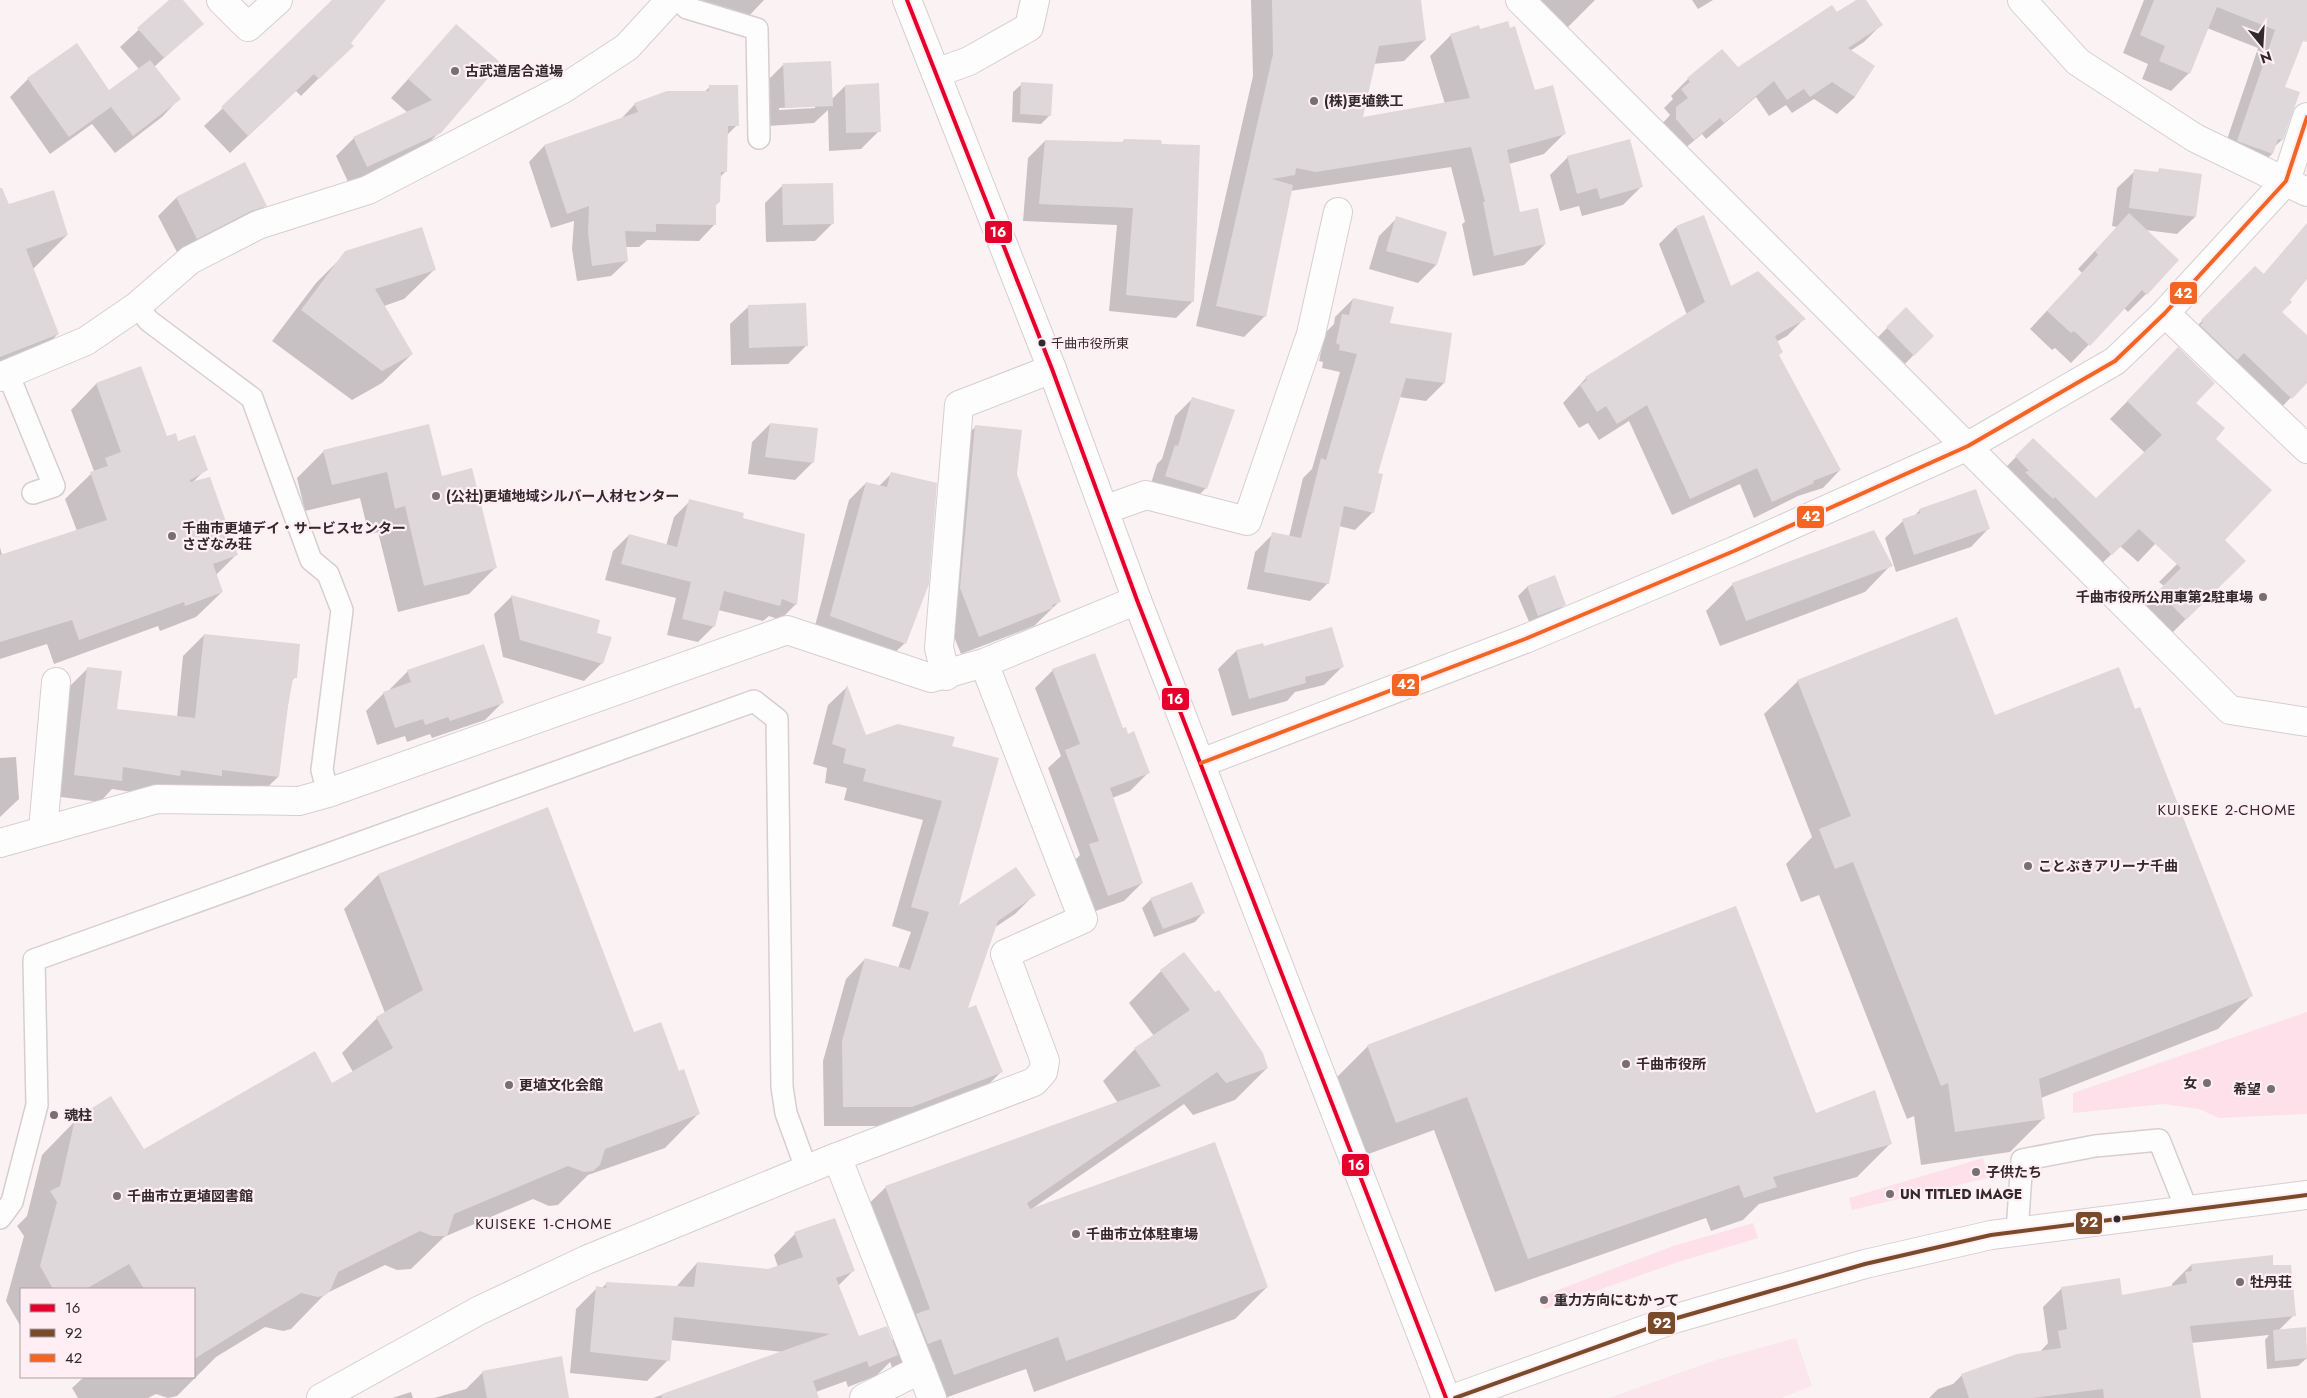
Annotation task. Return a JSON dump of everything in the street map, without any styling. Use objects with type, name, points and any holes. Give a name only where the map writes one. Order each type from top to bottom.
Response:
[{"type":"main road","points":[[221,0],[248,26],[278,0]]},
{"type":"main road","points":[[4,375],[86,341],[137,306],[190,260],[258,225],[368,190],[563,89],[627,47],[670,0]]},
{"type":"main road","points":[[907,0],[1052,369],[1137,600],[1446,1398]]},
{"type":"main road","points":[[936,72],[968,61],[1029,27],[1035,0]]},
{"type":"main road","points":[[1520,0],[2230,710],[2307,722]]},
{"type":"main road","points":[[2022,0],[2078,62],[2195,138],[2297,186]]},
{"type":"main road","points":[[1201,762],[1525,639],[1734,551],[1968,446],[2115,361],[2297,186],[2307,117]]},
{"type":"main road","points":[[1104,510],[1146,495],[1247,521],[1311,334],[1338,212]]},
{"type":"main road","points":[[2165,313],[2307,449]]},
{"type":"main road","points":[[946,676],[939,648],[959,405],[1052,369]]},
{"type":"main road","points":[[0,843],[157,799],[298,801],[328,793],[787,630],[932,678],[946,676],[984,663],[1137,600]]},
{"type":"main road","points":[[321,1398],[478,1311],[586,1260],[806,1168],[1034,1082],[1043,1072],[1045,1061],[1005,954],[1083,919],[984,663]]},
{"type":"main road","points":[[43,830],[56,682]]},
{"type":"main road","points":[[838,1157],[932,1398]]},
{"type":"main road","points":[[1455,1398],[1676,1318],[1865,1264],[1991,1235],[2307,1195]]},
{"type":"main road","points":[[864,1398],[921,1369]]},
{"type":"lane","points":[[680,0],[687,8],[756,30],[759,138]]},
{"type":"lane","points":[[137,306],[149,320],[252,398],[311,560],[328,574],[342,610],[322,770],[328,793]]},
{"type":"lane","points":[[4,375],[54,486],[33,493]]},
{"type":"lane","points":[[0,1218],[12,1202],[37,1105],[34,960],[754,701],[776,719],[782,1086],[786,1113],[806,1168]]},
{"type":"lane","points":[[2016,1232],[2022,1160],[2095,1146],[2159,1140],[2187,1210]]},
{"type":"shaded area","points":[[2307,1012],[2307,1114],[2219,1118],[2199,1109],[2164,1104],[2073,1113],[2073,1093]]},
{"type":"shaded area","points":[[1983,1158],[1988,1178],[1852,1210],[1849,1198]]},
{"type":"shaded area","points":[[1753,1223],[1758,1238],[1678,1262],[1545,1309],[1537,1298],[1673,1246]]},
{"type":"shaded area","points":[[1796,1338],[1812,1386],[1781,1398],[1609,1398],[1716,1360]]},
{"type":"building","points":[[169,0],[183,0],[204,24],[164,58],[137,28]]},
{"type":"building","points":[[332,0],[386,0],[351,43],[354,46],[319,79],[314,74],[248,136],[221,107]]},
{"type":"building","points":[[1272,0],[1421,0],[1426,40],[1379,46],[1363,117],[1470,98],[1450,34],[1479,25],[1480,29],[1508,21],[1510,28],[1515,26],[1535,90],[1553,85],[1566,134],[1507,150],[1520,212],[1538,208],[1546,244],[1494,256],[1483,202],[1485,202],[1471,147],[1316,172],[1296,168],[1295,175],[1272,179],[1293,185],[1266,317],[1216,306],[1273,54]]},
{"type":"building","points":[[1856,0],[1866,0],[1883,25],[1848,48],[1875,66],[1855,97],[1832,82],[1810,97],[1804,89],[1787,100],[1774,81],[1724,123],[1720,118],[1694,140],[1676,119],[1676,107],[1688,98],[1681,89],[1690,82],[1687,78],[1722,49],[1738,67],[1832,5],[1837,12]]},
{"type":"building","points":[[2154,0],[2307,0],[2307,42],[2303,41],[2285,87],[2300,92],[2283,140],[2278,139],[2273,154],[2237,141],[2275,30],[2217,7],[2190,74],[2159,61],[2165,46],[2140,35]]},
{"type":"building","points":[[456,24],[501,63],[441,133],[367,167],[353,137],[432,100],[408,79]]},
{"type":"building","points":[[77,43],[109,90],[150,60],[181,99],[133,136],[111,107],[69,137],[27,78]]},
{"type":"building","points":[[831,61],[833,106],[785,108],[783,63]]},
{"type":"building","points":[[1021,82],[1053,84],[1051,116],[1020,114]]},
{"type":"building","points":[[879,83],[881,132],[846,133],[845,85]]},
{"type":"building","points":[[709,85],[738,85],[739,126],[728,126],[727,172],[721,172],[720,202],[716,203],[716,225],[656,224],[656,232],[625,231],[628,261],[592,266],[588,232],[589,206],[567,214],[544,145],[638,112],[634,103],[667,91],[709,91]]},
{"type":"building","points":[[1124,139],[1161,140],[1162,144],[1200,145],[1194,302],[1126,295],[1133,208],[1039,204],[1045,140],[1124,142]]},
{"type":"building","points":[[1630,139],[1643,187],[1600,199],[1597,188],[1577,194],[1567,156]]},
{"type":"building","points":[[245,162],[267,206],[251,211],[197,239],[176,197]]},
{"type":"building","points":[[2159,168],[2202,174],[2196,217],[2129,208],[2134,169],[2158,172]]},
{"type":"building","points":[[833,183],[834,224],[783,225],[782,184]]},
{"type":"building","points":[[0,188],[2,188],[9,204],[54,190],[68,235],[26,249],[59,334],[0,357]]},
{"type":"building","points":[[2129,213],[2179,260],[2147,295],[2142,290],[2090,346],[2074,331],[2071,333],[2047,311],[2098,255],[2095,251]]},
{"type":"building","points":[[1704,215],[1731,286],[1758,271],[1806,319],[1775,336],[1783,352],[1779,355],[1841,470],[1813,481],[1814,483],[1772,502],[1757,468],[1690,499],[1647,405],[1617,424],[1606,406],[1597,412],[1580,385],[1587,380],[1585,377],[1705,302],[1676,226]]},
{"type":"building","points":[[1396,216],[1447,232],[1437,265],[1386,251]]},
{"type":"building","points":[[2307,223],[2307,279],[2290,300],[2292,302],[2282,312],[2307,335],[2307,383],[2292,399],[2244,353],[2237,360],[2200,325],[2203,322],[2201,320],[2255,266],[2264,274]]},
{"type":"building","points":[[422,227],[436,270],[375,289],[413,354],[382,371],[301,310],[345,251]]},
{"type":"building","points":[[1353,298],[1394,307],[1390,323],[1452,333],[1445,383],[1406,378],[1378,473],[1383,474],[1374,513],[1344,506],[1329,584],[1264,572],[1272,532],[1301,538],[1321,458],[1326,460],[1357,354],[1339,350],[1340,345],[1336,343],[1342,314],[1349,315]]},
{"type":"building","points":[[806,303],[808,346],[749,348],[748,305]]},
{"type":"building","points":[[1906,307],[1934,336],[1914,356],[1886,327]]},
{"type":"building","points":[[2178,347],[2215,383],[2196,403],[2225,428],[2216,439],[2272,490],[2225,540],[2246,561],[2186,620],[2158,591],[2181,568],[2139,529],[2112,555],[2055,497],[2053,499],[2025,472],[2029,471],[2015,456],[2033,438],[2096,498],[2162,435],[2127,401]]},
{"type":"building","points":[[141,366],[167,436],[176,433],[178,441],[195,435],[208,470],[190,480],[190,482],[210,477],[238,555],[213,564],[223,592],[185,606],[184,602],[79,640],[72,620],[0,642],[0,555],[107,520],[90,472],[108,466],[105,458],[121,452],[96,383]]},
{"type":"building","points":[[1192,397],[1235,410],[1207,489],[1165,476],[1175,445],[1178,446]]},
{"type":"building","points":[[770,423],[818,428],[814,463],[765,457]]},
{"type":"building","name":"(公社)更埴地域シルバー人材センター","points":[[429,424],[442,476],[472,468],[497,568],[424,586],[405,506],[395,509],[387,472],[332,485],[323,450]]},
{"type":"building","points":[[975,425],[1022,430],[1017,474],[1061,602],[1052,605],[1053,608],[979,637],[960,588]]},
{"type":"building","points":[[891,472],[937,483],[929,584],[906,644],[830,616],[866,482],[887,487]]},
{"type":"building","points":[[1976,489],[1990,529],[1914,555],[1902,519],[1920,513],[1919,509]]},
{"type":"building","points":[[689,499],[744,513],[743,518],[805,534],[797,605],[782,599],[780,606],[724,591],[715,627],[682,619],[691,582],[621,564],[629,534],[677,547]]},
{"type":"building","points":[[1874,530],[1893,566],[1746,621],[1732,583]]},
{"type":"building","points":[[1555,575],[1566,605],[1538,616],[1527,586]]},
{"type":"building","points":[[511,595],[600,620],[597,633],[612,637],[603,664],[520,640]]},
{"type":"building","name":"ことぶきアリーナ千曲","points":[[1957,617],[1995,715],[2119,667],[2135,709],[2140,707],[2253,996],[2039,1079],[2045,1119],[1955,1132],[1948,1083],[1941,1086],[1853,862],[1835,869],[1819,829],[1851,816],[1797,680]]},
{"type":"building","points":[[1332,627],[1344,667],[1305,677],[1306,683],[1249,699],[1236,650],[1263,643],[1264,646]]},
{"type":"building","points":[[204,634],[300,644],[297,678],[293,678],[279,777],[222,770],[222,776],[181,770],[180,776],[123,767],[122,781],[74,775],[87,667],[122,671],[117,709],[195,718]]},
{"type":"building","points":[[484,644],[504,703],[450,721],[448,717],[425,725],[423,719],[395,728],[383,692],[411,682],[407,670]]},
{"type":"building","points":[[1095,653],[1123,728],[1126,727],[1128,734],[1134,731],[1150,773],[1110,788],[1143,883],[1108,896],[1089,844],[1099,841],[1065,750],[1080,744],[1052,669]]},
{"type":"building","points":[[847,685],[866,735],[898,724],[955,737],[952,746],[999,758],[959,905],[1016,867],[1036,895],[998,921],[968,1008],[976,1005],[1003,1072],[912,1107],[843,1107],[842,1041],[865,958],[910,970],[929,912],[911,907],[942,801],[863,781],[866,769],[843,763],[846,749],[832,744]]},
{"type":"building","name":"更埴文化会館","points":[[548,807],[634,1032],[661,1022],[679,1071],[684,1069],[700,1114],[605,1149],[600,1165],[593,1171],[584,1172],[568,1166],[454,1214],[447,1236],[432,1236],[420,1231],[338,1272],[331,1289],[326,1295],[318,1297],[301,1293],[195,1358],[195,1288],[143,1288],[129,1264],[88,1288],[52,1288],[40,1266],[57,1202],[50,1191],[60,1186],[75,1119],[111,1096],[144,1149],[315,1051],[332,1083],[393,1048],[376,1017],[423,990],[378,874]]},
{"type":"building","points":[[1192,882],[1205,913],[1163,929],[1150,898]]},
{"type":"building","name":"千曲市役所","points":[[1736,906],[1816,1113],[1875,1090],[1892,1144],[1773,1177],[1777,1187],[1744,1198],[1739,1185],[1528,1259],[1467,1097],[1396,1123],[1367,1045]]},
{"type":"building","name":"千曲市立体駐車場","points":[[1184,952],[1215,992],[1219,990],[1263,1053],[1268,1068],[1226,1083],[1217,1072],[1027,1203],[1030,1209],[1215,1142],[1268,1287],[1066,1361],[1058,1337],[954,1375],[941,1339],[928,1344],[916,1314],[930,1309],[885,1186],[1161,1086],[1134,1048],[1190,1010],[1160,970]]},
{"type":"building","points":[[835,1218],[855,1271],[836,1278],[859,1336],[887,1326],[898,1355],[869,1367],[867,1361],[813,1381],[819,1398],[662,1398],[662,1394],[830,1334],[674,1317],[670,1361],[590,1352],[596,1286],[606,1288],[606,1282],[694,1287],[697,1262],[768,1269],[803,1257],[794,1232]]},
{"type":"building","points":[[2273,1255],[2273,1265],[2291,1265],[2296,1316],[2190,1326],[2201,1398],[2104,1398],[2103,1389],[2032,1398],[1969,1398],[1961,1374],[2017,1354],[2061,1348],[2058,1331],[2067,1329],[2061,1287],[2120,1278],[2122,1295],[2187,1283],[2185,1272],[2192,1271],[2191,1264]]},
{"type":"building","points":[[2306,1327],[2307,1358],[2275,1361],[2273,1330]]},
{"type":"building","points":[[562,1356],[569,1398],[487,1398],[482,1371]]},
{"type":"transit line","name":"16","points":[[907,0],[1052,369],[1137,600],[1446,1398]]},
{"type":"transit line","name":"42","points":[[1201,763],[1525,639],[1734,551],[1968,446],[2115,361],[2165,313],[2286,181],[2307,117]]},
{"type":"transit line","name":"92","points":[[1455,1398],[1677,1318],[1865,1264],[1991,1235],[2307,1195]]},
{"type":"place","name":"古武道居合道場","points":[[455,71]]},
{"type":"place","name":"(株)更埴鉄工","points":[[1314,101]]},
{"type":"place","name":"千曲市役所東","points":[[1042,343]]},
{"type":"place","name":"(公社)更埴地域シルバー人材センター","points":[[436,496]]},
{"type":"place","name":"千曲市更埴デイ・サービスセンター さざなみ荘","points":[[172,536]]},
{"type":"place","name":"千曲市役所公用車第2駐車場","points":[[2263,597]]},
{"type":"place","name":"ことぶきアリーナ千曲","points":[[2028,866]]},
{"type":"place","name":"千曲市役所","points":[[1626,1064]]},
{"type":"place","name":"女","points":[[2207,1083]]},
{"type":"place","name":"更埴文化会館","points":[[509,1085]]},
{"type":"place","name":"希望","points":[[2271,1089]]},
{"type":"place","name":"魂柱","points":[[54,1115]]},
{"type":"place","name":"子供たち","points":[[1976,1172]]},
{"type":"place","name":"UN TITLED IMAGE","points":[[1890,1194]]},
{"type":"place","name":"千曲市立更埴図書館","points":[[117,1196]]},
{"type":"place","name":"千曲市立体駐車場","points":[[1076,1234]]},
{"type":"place","name":"牡丹荘","points":[[2240,1282]]},
{"type":"place","name":"重力方向にむかって","points":[[1544,1300]]},
{"type":"district","name":"KUISEKE 2-CHOME","points":[[2227,810]]},
{"type":"district","name":"KUISEKE 1-CHOME","points":[[544,1224]]}]
